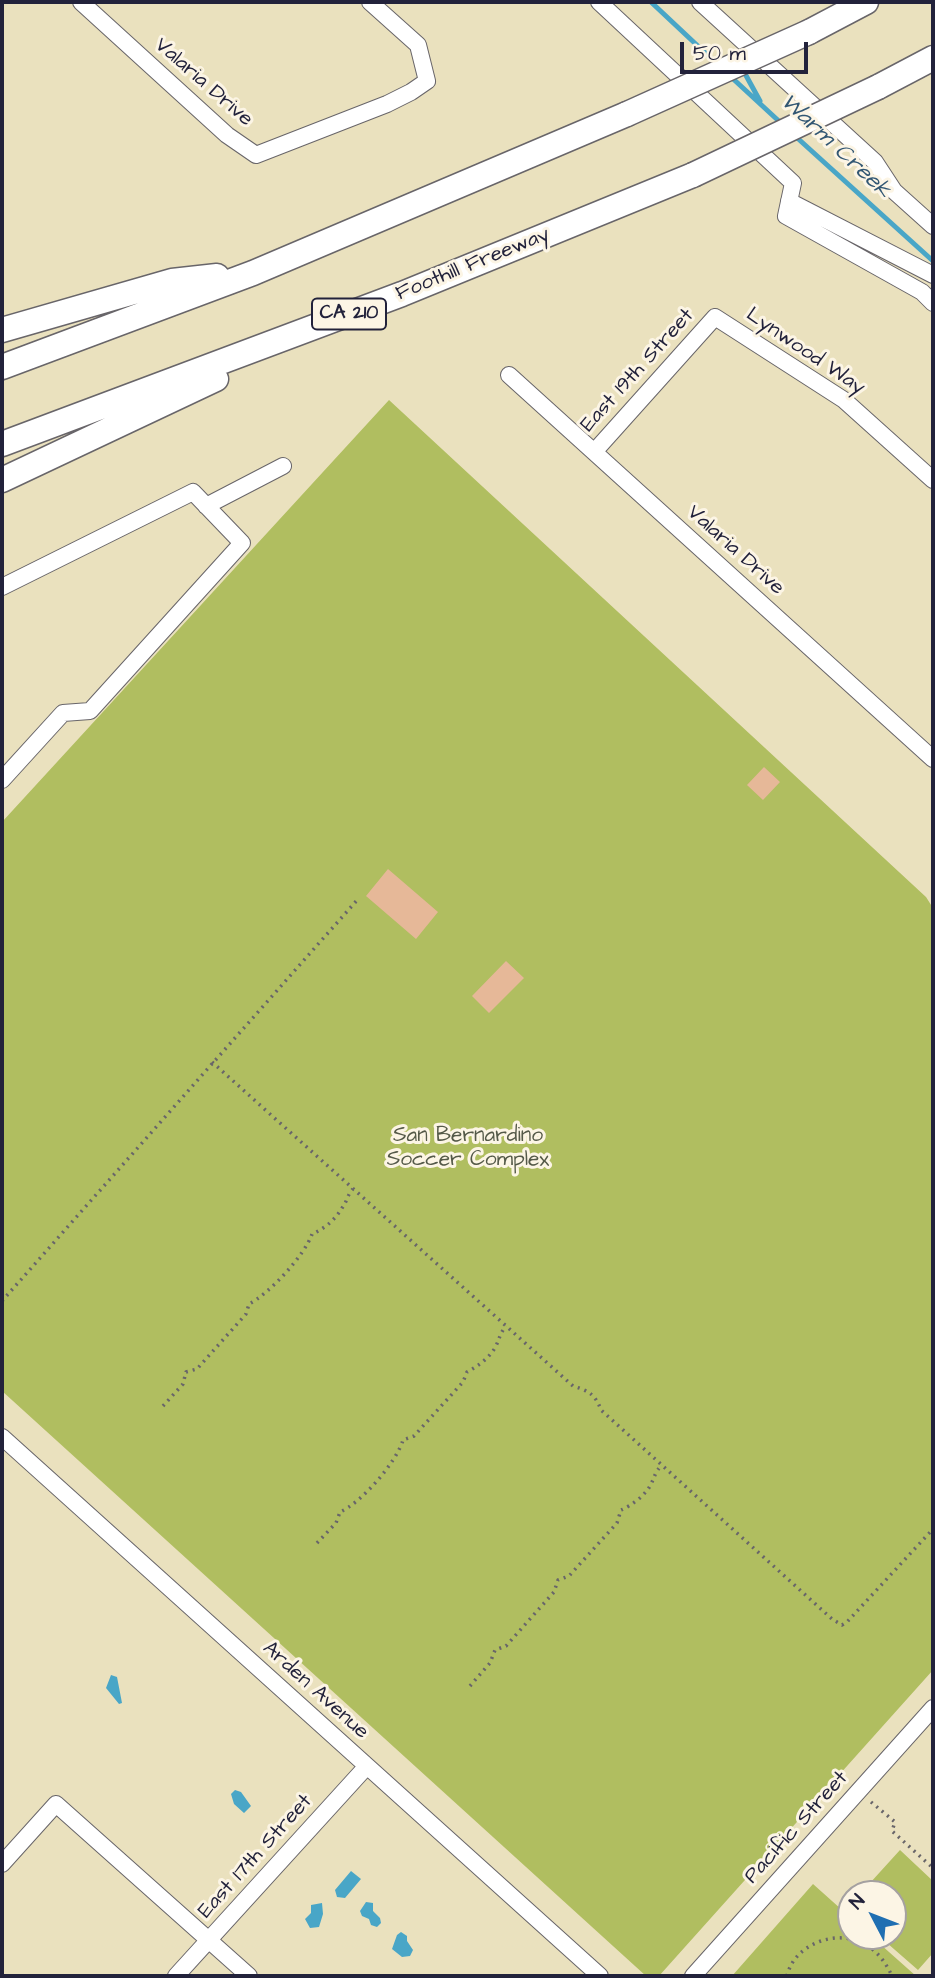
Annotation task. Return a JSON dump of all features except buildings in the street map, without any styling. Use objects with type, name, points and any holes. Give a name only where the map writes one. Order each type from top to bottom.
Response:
[{"type":"highway","points":[[2,367],[253,273],[627,114],[809,32],[866,2]]},
{"type":"highway","name":"Foothill Freeway","points":[[2,444],[402,294],[693,175],[933,58]]},
{"type":"highway","points":[[2,330],[172,281],[253,273]]},
{"type":"highway","points":[[2,480],[402,294]]},
{"type":"street","name":"Valaria Drive","points":[[83,2],[227,135],[256,155],[399,98],[427,81],[418,45],[370,2]]},
{"type":"street","points":[[599,2],[793,183],[786,216],[922,292],[933,303]]},
{"type":"street","points":[[700,2],[875,162],[894,191],[933,226]]},
{"type":"street","points":[[789,201],[933,275]]},
{"type":"street","name":"East 19th Street","points":[[594,452],[715,317]]},
{"type":"street","name":"Lynwood Way","points":[[715,317],[844,400],[933,480]]},
{"type":"street","name":"Valaria Drive","points":[[509,375],[933,759]]},
{"type":"street","points":[[206,506],[283,466]]},
{"type":"street","points":[[2,587],[193,492],[242,543],[90,711],[63,713],[2,780]]},
{"type":"street","name":"Arden Avenue","points":[[2,1437],[600,1976]]},
{"type":"street","name":"Pacific Street","points":[[693,1976],[933,1707]]},
{"type":"street","name":"East 17th Street","points":[[176,1976],[367,1766]]},
{"type":"street","points":[[2,1864],[56,1804],[249,1976]]},
{"type":"path","points":[[2,1301],[359,898]]},
{"type":"path","points":[[212,1062],[573,1386],[588,1390],[596,1396],[601,1410],[832,1619],[842,1625],[847,1622],[933,1529]]},
{"type":"path","points":[[163,1406],[183,1384],[186,1372],[197,1369],[246,1314],[249,1304],[261,1297],[308,1245],[312,1234],[323,1230],[343,1207],[353,1189]]},
{"type":"path","points":[[317,1544],[336,1523],[340,1512],[352,1507],[399,1454],[403,1440],[414,1436],[463,1382],[467,1371],[479,1366],[496,1346],[506,1326]]},
{"type":"path","points":[[470,1686],[490,1663],[495,1650],[506,1646],[554,1592],[558,1580],[569,1576],[617,1522],[621,1510],[631,1506],[651,1485],[652,1475],[662,1465]]},
{"type":"path","points":[[859,1791],[895,1822],[892,1831],[933,1868]]},
{"type":"path","points":[[787,1976],[789,1968],[801,1953],[817,1942],[833,1938],[853,1939],[868,1946],[882,1959],[892,1976]]},
{"type":"green space","name":"San Bernardino Soccer Complex","points":[[389,400],[926,897],[933,908],[933,1670],[659,1976],[646,1976],[2,1391],[2,822]]},
{"type":"green space","points":[[900,1850],[933,1881],[933,1953],[918,1970],[895,1950],[907,1950],[907,1880],[873,1880]]},
{"type":"green space","points":[[813,1884],[837,1905],[837,1950],[887,1950],[916,1976],[732,1976]]},
{"type":"water","points":[[111,1675],[117,1677],[122,1703],[119,1704],[106,1688]]},
{"type":"water","points":[[235,1790],[241,1792],[251,1806],[244,1813],[234,1804],[231,1794]]},
{"type":"water","points":[[351,1871],[361,1879],[345,1898],[337,1897],[335,1890]]},
{"type":"water","points":[[366,1902],[373,1903],[373,1911],[380,1918],[381,1923],[377,1927],[362,1916],[360,1911]]},
{"type":"water","points":[[322,1903],[323,1914],[319,1927],[310,1928],[305,1919],[311,1913],[311,1905]]},
{"type":"water","points":[[401,1932],[407,1936],[413,1950],[410,1956],[402,1957],[392,1949],[397,1935]]},
{"type":"waterway","name":"Warm Creek","points":[[651,2],[717,64]]},
{"type":"waterway","points":[[743,70],[760,101]]},
{"type":"waterway","name":"Warm Creek","points":[[730,76],[782,124]]},
{"type":"waterway","name":"Warm Creek","points":[[794,135],[933,261]]}]
